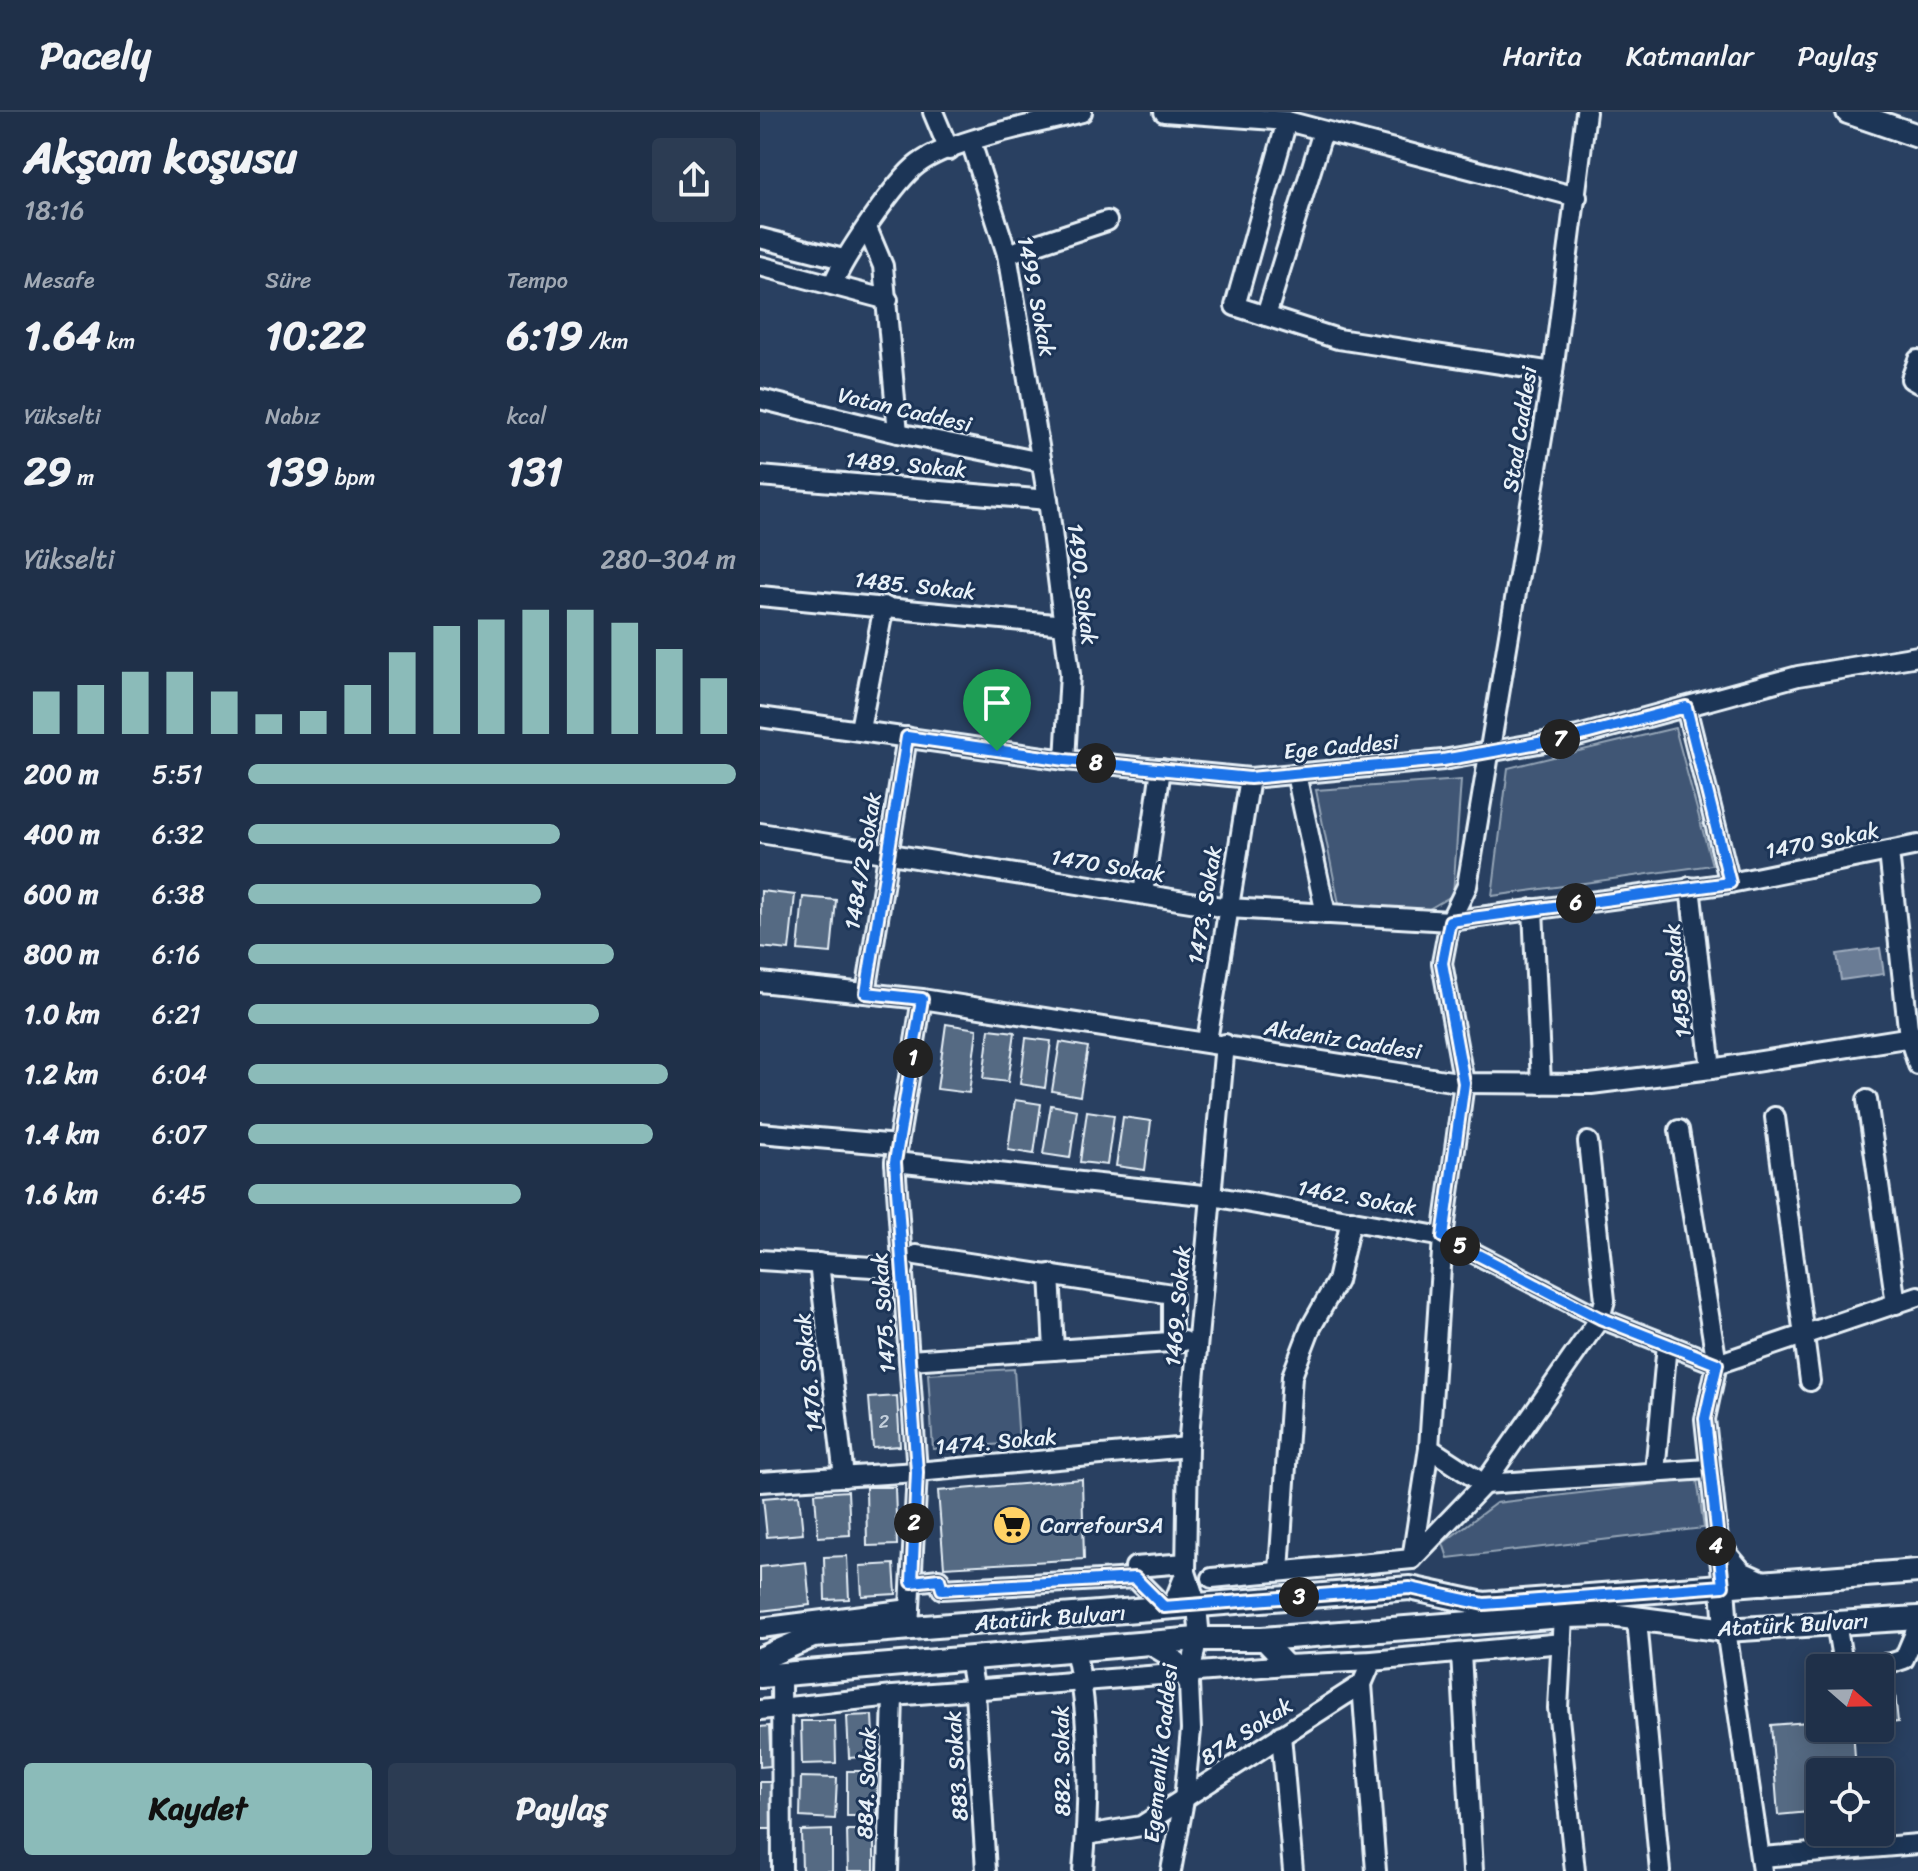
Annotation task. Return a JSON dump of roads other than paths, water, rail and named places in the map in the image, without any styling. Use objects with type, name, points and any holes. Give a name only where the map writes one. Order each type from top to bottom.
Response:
[{"type":"main road","points":[[1848,112],[1918,136]]},
{"type":"main road","points":[[1716,1543],[1741,1573],[1764,1583]]},
{"type":"main road","name":"Atatürk Bulvarı","points":[[760,1659],[813,1636],[910,1618],[1197,1606],[1410,1588],[1484,1604],[1918,1571]]},
{"type":"main road","points":[[1723,1586],[1726,1630]]},
{"type":"main road","name":"Atatürk Bulvarı","points":[[770,1675],[1197,1639],[1262,1639],[1563,1616],[1611,1615],[1726,1630],[1918,1618]]},
{"type":"street","points":[[933,112],[949,150]]},
{"type":"street","points":[[833,284],[843,259],[917,164],[971,142],[1082,112]]},
{"type":"street","points":[[1164,112],[1287,121],[1577,197]]},
{"type":"street","name":"Stad Caddesi","points":[[1450,921],[1467,886],[1553,372],[1586,112]]},
{"type":"street","points":[[1287,121],[1235,306],[1338,339],[1553,372]]},
{"type":"street","points":[[1266,316],[1323,131]]},
{"type":"street","name":"1499. Sokak","points":[[971,142],[1007,254],[1041,462]]},
{"type":"street","points":[[1007,254],[1107,221]]},
{"type":"street","points":[[867,228],[883,266],[898,433]]},
{"type":"street","points":[[760,238],[843,259]]},
{"type":"street","points":[[760,266],[888,300]]},
{"type":"street","points":[[1918,360],[1911,379],[1918,383]]},
{"type":"street","name":"Vatan Caddesi","points":[[760,399],[898,433],[1041,462]]},
{"type":"street","name":"1490. Sokak","points":[[1041,462],[1070,674],[1065,760]]},
{"type":"street","name":"1489. Sokak","points":[[760,476],[1048,500]]},
{"type":"street","name":"1485. Sokak","points":[[760,596],[1065,625]]},
{"type":"street","points":[[860,729],[884,606]]},
{"type":"street","name":"Ege Caddesi","points":[[760,717],[1065,760],[1250,778],[1443,760],[1578,736],[1798,676],[1918,656]]},
{"type":"street","points":[[1686,707],[1730,883]]},
{"type":"street","name":"1484/2 Sokak","points":[[866,993],[907,737]]},
{"type":"street","points":[[1143,894],[1161,769]]},
{"type":"street","points":[[1296,774],[1326,914]]},
{"type":"street","name":"1473. Sokak","points":[[1216,1042],[1228,908],[1250,778]]},
{"type":"street","name":"1470 Sokak","points":[[760,833],[1228,908],[1450,921],[1730,883],[1918,845]]},
{"type":"street","points":[[1889,852],[1918,1065]]},
{"type":"street","name":"1458 Sokak","points":[[1690,887],[1711,1069]]},
{"type":"street","points":[[1533,909],[1541,1084]]},
{"type":"street","points":[[1412,1559],[1429,1448],[1443,1237],[1464,1083],[1442,963],[1450,921]]},
{"type":"street","name":"Akdeniz Caddesi","points":[[760,982],[922,999],[1216,1042],[1464,1083],[1591,1084],[1711,1069],[1914,1036]]},
{"type":"street","name":"1475. Sokak","points":[[910,1618],[917,1472],[910,1360],[910,1262],[897,1154],[922,999]]},
{"type":"street","name":"1469. Sokak","points":[[1197,1606],[1186,1568],[1188,1447],[1212,1196],[1216,1042]]},
{"type":"street","points":[[1867,1100],[1896,1304]]},
{"type":"street","points":[[1775,1117],[1810,1381]]},
{"type":"street","points":[[1679,1130],[1717,1364],[1705,1419],[1723,1586]]},
{"type":"street","name":"1462. Sokak","points":[[760,1133],[1212,1196],[1443,1237],[1600,1318],[1717,1364]]},
{"type":"street","points":[[1212,1578],[1412,1559],[1484,1484],[1600,1318],[1605,1300],[1588,1142]]},
{"type":"street","points":[[1279,1571],[1292,1376],[1310,1329],[1337,1281],[1351,1220]]},
{"type":"street","points":[[760,1260],[910,1262],[1050,1274],[1172,1294],[1172,1342]]},
{"type":"street","name":"1476. Sokak","points":[[819,1263],[844,1477]]},
{"type":"street","points":[[1050,1274],[1054,1350]]},
{"type":"street","points":[[1717,1364],[1806,1337],[1918,1296]]},
{"type":"street","points":[[910,1360],[1198,1340]]},
{"type":"street","points":[[1655,1472],[1667,1344]]},
{"type":"street","name":"1474. Sokak","points":[[760,1482],[917,1472],[1188,1447]]},
{"type":"street","points":[[1429,1448],[1484,1484],[1708,1469]]},
{"type":"street","points":[[912,1582],[939,1579],[942,1589],[1135,1568],[1186,1568]]},
{"type":"street","points":[[1135,1568],[1168,1607]]},
{"type":"street","name":"1469. Sokak","points":[[1168,1607],[1186,1568]]},
{"type":"street","name":"Egemenlik Caddesi","points":[[1171,1871],[1184,1800],[1191,1730],[1188,1677],[1197,1639],[1197,1606]]},
{"type":"street","points":[[1563,1616],[1558,1708],[1575,1871]]},
{"type":"street","points":[[760,1628],[910,1618]]},
{"type":"street","points":[[1637,1620],[1660,1871]]},
{"type":"street","points":[[1836,1623],[1841,1654]]},
{"type":"street","points":[[1894,1662],[1904,1659],[1918,1626]]},
{"type":"street","points":[[1726,1630],[1762,1864],[1918,1844]]},
{"type":"street","points":[[1262,1639],[1287,1665]]},
{"type":"street","points":[[1147,1643],[1170,1655],[1188,1677]]},
{"type":"street","points":[[760,1710],[893,1696],[975,1692],[1083,1681],[1188,1677],[1287,1665],[1372,1661],[1562,1643]]},
{"type":"street","name":"882. Sokak","points":[[1075,1651],[1083,1681],[1086,1835],[1083,1871]]},
{"type":"street","points":[[1461,1653],[1473,1871]]},
{"type":"street","name":"883. Sokak","points":[[969,1659],[975,1692],[986,1871]]},
{"type":"street","points":[[1372,1661],[1362,1684],[1376,1871]]},
{"type":"street","points":[[770,1675],[780,1708],[782,1871]]},
{"type":"street","name":"874 Sokak","points":[[1086,1835],[1141,1826],[1362,1684]]},
{"type":"street","name":"884. Sokak","points":[[888,1871],[893,1696]]},
{"type":"street","points":[[1281,1735],[1293,1871]]},
{"type":"place","name":"CarrefourSA","points":[[1012,1525]]}]
